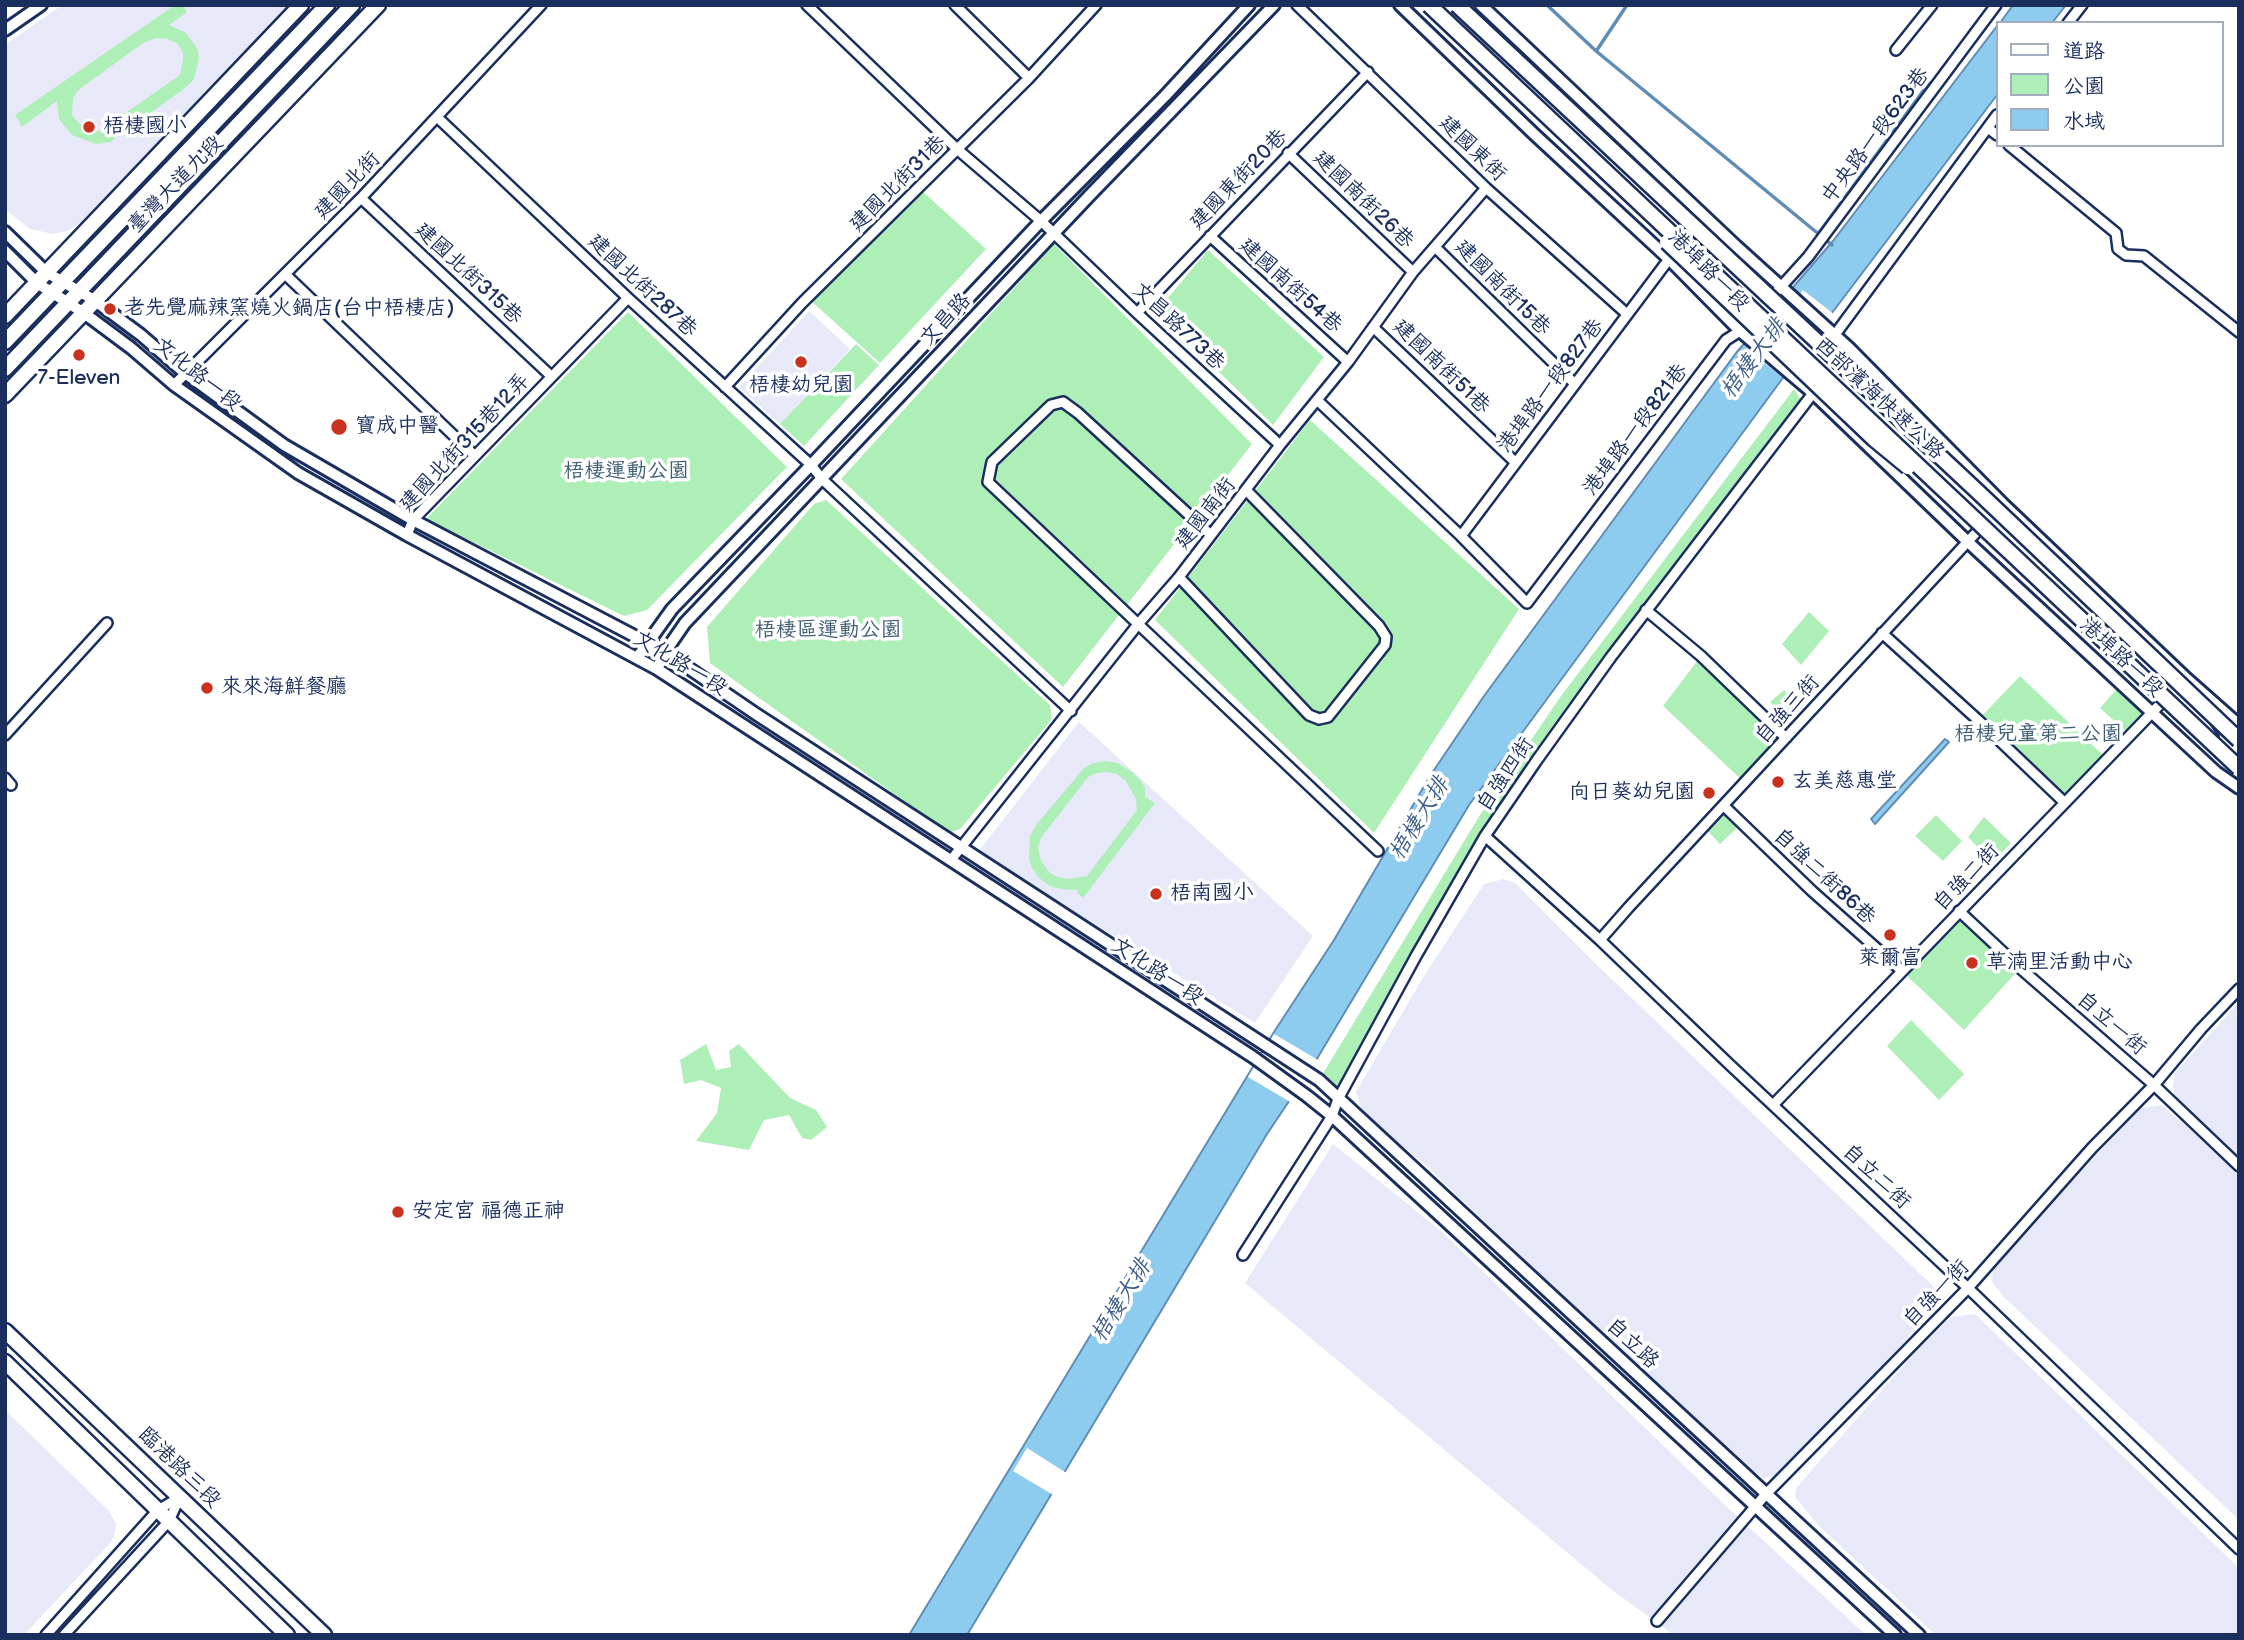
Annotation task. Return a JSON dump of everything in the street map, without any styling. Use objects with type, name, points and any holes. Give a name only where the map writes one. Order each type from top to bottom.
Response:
[{"type":"main road","name":"臺灣大道九段","points":[[5,316],[301,5]]},
{"type":"main road","name":"臺灣大道九段","points":[[5,342],[327,5]]},
{"type":"main road","name":"臺灣大道九段","points":[[5,369],[352,5]]},
{"type":"main road","name":"臺灣大道九段","points":[[5,395],[378,5]]},
{"type":"main road","points":[[1417,5],[1874,439],[1965,509]]},
{"type":"main road","name":"西部濱海快速公路","points":[[1429,5],[2239,768]]},
{"type":"main road","name":"西部濱海快速公路","points":[[1457,5],[2239,740]]},
{"type":"main road","points":[[1470,5],[1961,468],[1977,492]]},
{"type":"main road","name":"臨港路三段","points":[[5,1331],[324,1635]]},
{"type":"main road","points":[[5,1362],[287,1635]]},
{"type":"street","points":[[5,30],[41,5]]},
{"type":"street","name":"建國北街","points":[[174,385],[361,198],[541,5]]},
{"type":"street","name":"文昌路773巷","points":[[807,5],[957,149],[1041,221],[1280,445]]},
{"type":"street","points":[[956,5],[1029,78]]},
{"type":"street","name":"建國北街31巷","points":[[725,387],[802,303],[1029,78],[1096,5]]},
{"type":"street","name":"文昌路","points":[[638,658],[671,609],[1249,5]]},
{"type":"street","name":"文昌路","points":[[657,669],[685,623],[1274,5]]},
{"type":"street","name":"建國東街","points":[[1297,5],[1486,188],[1627,314]]},
{"type":"street","name":"港埠路一段","points":[[1400,5],[1669,259],[1740,331],[1812,393],[2216,772],[2239,788]]},
{"type":"street","name":"港埠路一段","points":[[1439,5],[1465,24],[1833,369],[2198,717],[2239,777]]},
{"type":"street","name":"港埠路一段","points":[[1451,5],[1465,24]]},
{"type":"street","name":"港埠路一段","points":[[1481,5],[1736,246],[1850,349],[2003,504],[2187,679],[2239,724]]},
{"type":"street","points":[[1896,50],[1931,5]]},
{"type":"street","name":"中央路一段623巷","points":[[1782,287],[1808,257],[1925,103],[1996,5]]},
{"type":"street","points":[[2070,21],[2082,5]]},
{"type":"street","name":"建國東街20巷","points":[[1137,313],[1368,72]]},
{"type":"street","points":[[1834,336],[1996,116]]},
{"type":"street","name":"建國北街287巷","points":[[437,117],[628,298],[811,465],[823,480],[1070,711]]},
{"type":"street","points":[[1988,128],[1996,134]]},
{"type":"street","points":[[2011,147],[2116,233],[2118,249],[2126,256],[2144,256],[2239,332]]},
{"type":"street","name":"建國南街26巷","points":[[1288,153],[1413,272]]},
{"type":"street","name":"建國南街","points":[[951,860],[1348,362],[1413,272],[1486,188]]},
{"type":"street","name":"建國北街315巷","points":[[361,198],[551,376]]},
{"type":"street","points":[[5,232],[42,277]]},
{"type":"street","name":"建國南街54巷","points":[[1210,236],[1348,362]]},
{"type":"street","name":"建國南街15巷","points":[[1435,247],[1575,384]]},
{"type":"street","points":[[5,251],[73,298]]},
{"type":"street","name":"港埠路一段827巷","points":[[1461,536],[1669,259]]},
{"type":"street","points":[[286,275],[474,455]]},
{"type":"street","name":"港埠路一段821巷","points":[[1461,536],[1527,603],[1726,340],[1740,331],[1782,287]]},
{"type":"street","name":"文化路一段","points":[[73,298],[94,300],[141,335],[185,373],[284,445],[413,520],[665,652],[1319,1080]]},
{"type":"street","name":"文化路一段","points":[[73,298],[84,313],[174,385],[298,473],[407,535],[657,669],[1253,1057],[1307,1096]]},
{"type":"street","name":"建國北街315巷12弄","points":[[407,535],[413,520],[628,298]]},
{"type":"street","name":"建國南街51巷","points":[[1373,327],[1515,462]]},
{"type":"street","name":"自強四街","points":[[1243,1255],[1332,1115],[1338,1099],[1416,956],[1485,836],[1646,610],[1812,393],[1850,349]]},
{"type":"street","points":[[1317,400],[1461,536]]},
{"type":"street","points":[[1210,535],[1063,402],[1051,405],[992,462],[988,482],[1378,852]]},
{"type":"street","points":[[1179,577],[1309,715],[1319,719],[1328,717],[1385,645],[1386,637],[1379,626],[1246,491]]},
{"type":"street","name":"自強三街","points":[[1601,940],[1629,906],[2003,504]]},
{"type":"street","points":[[1646,610],[1701,656],[1786,738]]},
{"type":"street","points":[[5,736],[107,623]]},
{"type":"street","points":[[1882,633],[2064,802]]},
{"type":"street","name":"自強二街","points":[[1773,1104],[2064,802],[2187,679]]},
{"type":"street","name":"港埠路一段","points":[[2198,717],[2239,740]]},
{"type":"street","name":"自強二街86巷","points":[[1724,806],[1812,891],[1902,971]]},
{"type":"street","name":"自立二街","points":[[1485,836],[1601,940],[2239,1549]]},
{"type":"street","name":"自立一街","points":[[1959,911],[2154,1085],[2239,1166]]},
{"type":"street","name":"自強一街","points":[[1657,1621],[1766,1494],[1968,1288],[2092,1148],[2154,1085],[2239,989]]},
{"type":"street","name":"自立路","points":[[1319,1080],[1919,1635]]},
{"type":"street","name":"自立路","points":[[1307,1096],[1332,1115],[1895,1635]]},
{"type":"street","points":[[46,1635],[158,1510],[180,1497]]},
{"type":"street","points":[[64,1635],[169,1521],[180,1497]]},
{"type":"shaded area","name":"梧棲國小","points":[[62,5],[289,5],[82,222],[67,231],[53,234],[30,229],[5,209],[5,45]]},
{"type":"shaded area","name":"梧棲幼兒園","points":[[809,311],[850,349],[780,424],[739,387]]},
{"type":"shaded area","name":"梧南國小","points":[[1079,722],[1313,936],[1255,1023],[978,852]]},
{"type":"shaded area","points":[[1503,879],[1515,883],[1935,1288],[1934,1303],[1908,1338],[1783,1473],[1764,1478],[1731,1455],[1419,1159],[1364,1117],[1356,1092],[1424,976],[1484,884]]},
{"type":"shaded area","points":[[2239,1002],[2239,1161],[2176,1103],[2173,1087],[2175,1073]]},
{"type":"shaded area","points":[[2161,1105],[2239,1176],[2239,1520],[2005,1298],[1992,1282],[1993,1267],[2140,1108]]},
{"type":"shaded area","points":[[1333,1144],[1441,1231],[1729,1509],[1866,1635],[1674,1635],[1612,1590],[1245,1283]]},
{"type":"shaded area","points":[[1975,1314],[2239,1568],[2239,1635],[1936,1635],[1819,1526],[1795,1497],[1796,1488],[1918,1349],[1951,1317]]},
{"type":"shaded area","points":[[5,1410],[109,1511],[116,1524],[110,1543],[24,1635],[5,1635]]},
{"type":"green space","points":[[175,5],[183,5],[187,12],[169,25],[186,33],[197,48],[199,58],[194,79],[110,142],[96,144],[72,135],[59,119],[57,101],[22,127],[15,115]],"holes":[[[156,38],[168,39],[178,44],[183,53],[180,75],[104,128],[96,132],[83,128],[72,115],[73,99],[77,91],[143,43]]]},
{"type":"green space","points":[[921,190],[986,249],[880,363],[811,301]]},
{"type":"green space","points":[[1054,244],[1252,444],[1063,687],[841,479]]},
{"type":"green space","points":[[1208,250],[1324,357],[1273,425],[1157,311]]},
{"type":"green space","name":"梧棲運動公園","points":[[628,312],[787,467],[647,610],[624,616],[426,519]]},
{"type":"green space","points":[[856,344],[879,365],[804,446],[780,424]]},
{"type":"green space","points":[[1794,389],[1804,404],[1636,619],[1495,822],[1341,1088],[1319,1080],[1480,815],[1561,696]]},
{"type":"green space","points":[[1310,420],[1519,609],[1374,833],[1155,620]]},
{"type":"green space","name":"梧棲區運動公園","points":[[826,500],[1050,705],[1052,719],[960,829],[949,833],[710,663],[707,627],[814,504]]},
{"type":"green space","points":[[1809,612],[1829,631],[1801,665],[1782,644]]},
{"type":"green space","points":[[1701,656],[1786,738],[1745,783],[1663,706]]},
{"type":"green space","name":"梧棲兒童第二公園","points":[[2020,676],[2106,758],[2064,802],[1978,720]]},
{"type":"green space","points":[[2121,684],[2152,713],[2130,735],[2100,708]]},
{"type":"green space","points":[[1784,690],[1802,707],[1789,721],[1770,702]]},
{"type":"green space","points":[[1093,763],[1117,763],[1131,771],[1145,788],[1145,797],[1155,803],[1083,898],[1077,893],[1078,890],[1050,886],[1039,878],[1029,859],[1030,836],[1084,768]],"holes":[[[1097,773],[1117,774],[1126,781],[1136,799],[1137,810],[1087,876],[1068,879],[1050,873],[1041,861],[1038,847],[1041,838],[1088,777]]]},
{"type":"green space","points":[[1724,806],[1742,823],[1720,844],[1704,827]]},
{"type":"green space","points":[[1936,815],[1962,841],[1943,861],[1915,836]]},
{"type":"green space","points":[[1984,817],[2011,843],[1993,863],[1968,837]]},
{"type":"green space","points":[[1959,911],[2020,968],[1964,1030],[1902,971]]},
{"type":"green space","points":[[1911,1020],[1964,1074],[1939,1100],[1887,1046]]},
{"type":"green space","points":[[706,1044],[716,1070],[731,1067],[729,1051],[739,1044],[790,1098],[816,1110],[827,1127],[811,1140],[802,1138],[789,1115],[764,1120],[749,1150],[696,1141],[717,1113],[721,1088],[701,1080],[684,1084],[680,1060]]},
{"type":"water","points":[[2013,5],[2066,5],[2054,21],[2001,21]]},
{"type":"water","name":"梧棲大排","points":[[1996,27],[1996,96],[1788,371],[1469,805],[1312,1067],[1267,1134],[967,1635],[909,1635],[1274,1032],[1334,940],[1430,776],[1484,696],[1736,353],[1833,241]]},
{"type":"water","points":[[1945,739],[1949,742],[1875,824],[1871,819]]},
{"type":"pier","points":[[1803,290],[1835,315],[1786,380],[1754,355]]},
{"type":"pier","points":[[1274,1034],[1318,1060],[1292,1103],[1248,1077]]},
{"type":"pier","points":[[1027,1448],[1068,1474],[1055,1496],[1013,1471]]},
{"type":"waterway","points":[[1547,5],[1596,51],[1832,245]]},
{"type":"waterway","points":[[1597,50],[1627,5]]},
{"type":"waterway","points":[[1818,234],[1929,83]]},
{"type":"place","name":"梧棲國小","points":[[89,127]]},
{"type":"place","name":"老先覺麻辣窯燒火鍋店(台中梧棲店)","points":[[110,309]]},
{"type":"place","name":"7-Eleven","points":[[79,355]]},
{"type":"place","name":"梧棲幼兒園","points":[[801,362]]},
{"type":"place","name":"寶成中醫","points":[[339,427]]},
{"type":"place","name":"來來海鮮餐廳","points":[[207,688]]},
{"type":"place","name":"玄美慈惠堂","points":[[1778,782]]},
{"type":"place","name":"向日葵幼兒園","points":[[1709,793]]},
{"type":"place","name":"梧南國小","points":[[1156,894]]},
{"type":"place","name":"萊爾富","points":[[1890,935]]},
{"type":"place","name":"草湳里活動中心","points":[[1972,963]]},
{"type":"place","name":"安定宮 福德正神","points":[[398,1212]]}]
